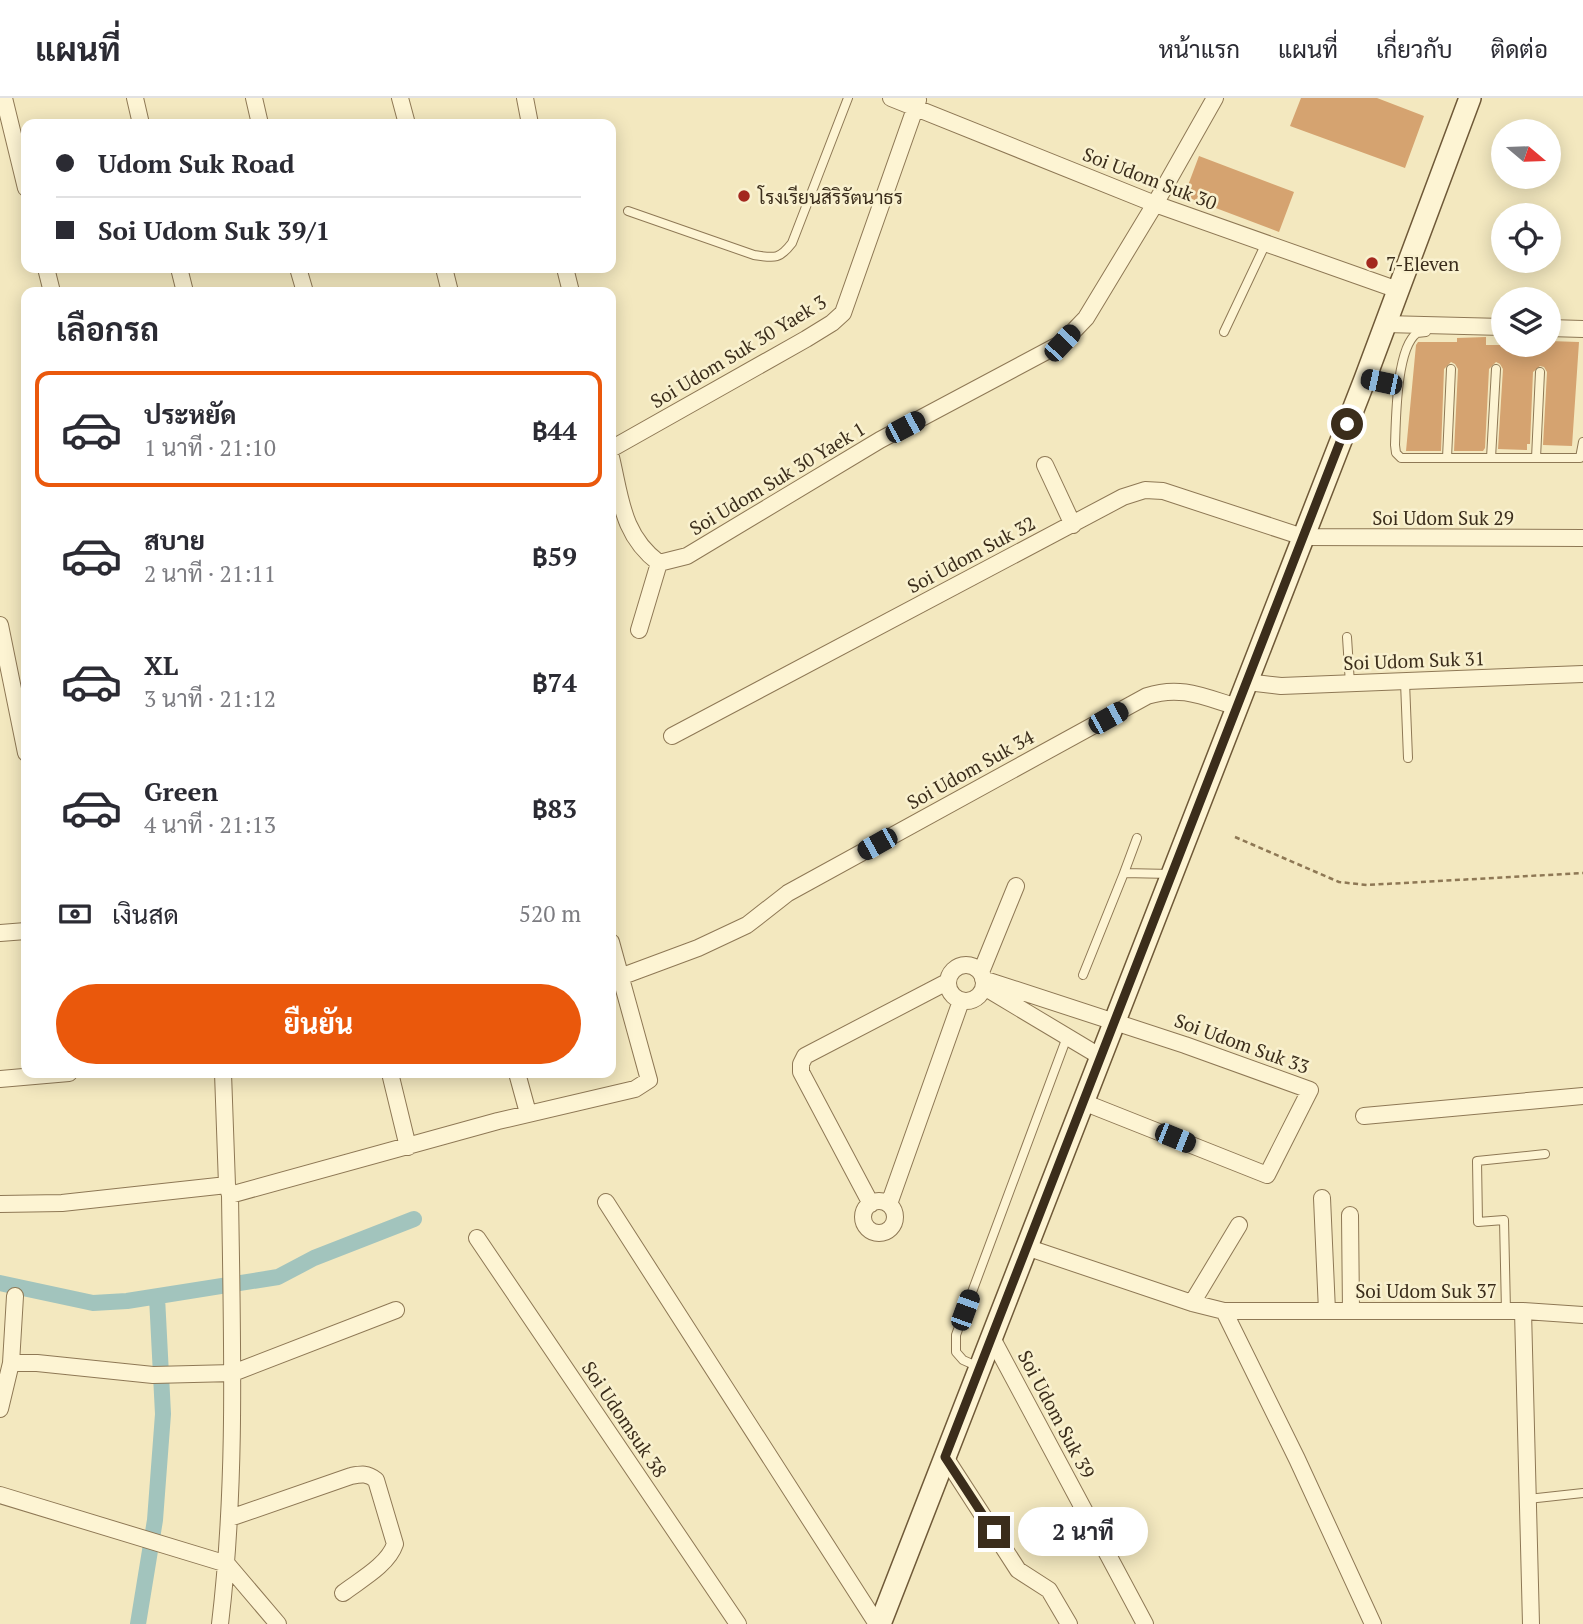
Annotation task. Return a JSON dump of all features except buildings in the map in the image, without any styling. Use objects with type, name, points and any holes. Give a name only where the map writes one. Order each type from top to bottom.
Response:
[{"type":"main road","points":[[878,1624],[1365,379],[1469,98]]},
{"type":"street","points":[[4,98],[21,168]]},
{"type":"street","points":[[135,98],[140,119]]},
{"type":"street","points":[[254,98],[259,119]]},
{"type":"street","points":[[400,98],[406,119]]},
{"type":"street","points":[[525,98],[529,119]]},
{"type":"street","name":"Soi Udom Suk 30","points":[[891,98],[918,103],[1155,204],[1398,290]]},
{"type":"street","name":"Soi Udom Suk 30 Yaek 1","points":[[659,563],[687,556],[880,440],[1062,343],[1086,318],[1155,204],[1214,98]]},
{"type":"street","name":"Soi Udom Suk 30 Yaek 3","points":[[616,446],[806,339],[843,313],[918,103]]},
{"type":"street","points":[[1385,324],[1491,327]]},
{"type":"street","points":[[1561,331],[1583,332]]},
{"type":"street","points":[[1045,465],[1073,525]]},
{"type":"street","points":[[616,477],[629,530],[643,551],[659,563],[639,631]]},
{"type":"street","name":"Soi Udom Suk 32","points":[[672,736],[1122,497],[1145,490],[1163,491],[1303,537]]},
{"type":"street","name":"Soi Udom Suk 29","points":[[1303,537],[1583,538]]},
{"type":"street","points":[[0,625],[21,728]]},
{"type":"street","name":"Soi Udom Suk 31","points":[[1247,682],[1281,686],[1583,674]]},
{"type":"street","name":"Soi Udom Suk 34","points":[[620,977],[698,948],[747,925],[788,893],[1147,696],[1166,690],[1183,691],[1237,707]]},
{"type":"street","points":[[947,982],[951,993],[961,1001],[972,1000],[981,993],[983,980],[1016,886]]},
{"type":"street","points":[[0,933],[21,931]]},
{"type":"street","points":[[0,1204],[62,1203],[229,1190],[635,1088],[649,1080],[616,961]]},
{"type":"street","points":[[871,1203],[801,1072],[804,1056],[947,982],[953,970],[964,965],[976,968],[983,980],[1067,1037],[1101,1056]]},
{"type":"street","points":[[983,980],[1115,1022]]},
{"type":"street","points":[[889,1204],[961,1001]]},
{"type":"street","name":"Soi Udom Suk 33","points":[[1083,1102],[1267,1175],[1310,1090],[1115,1022]]},
{"type":"street","points":[[0,1079],[21,1077]]},
{"type":"street","points":[[220,1624],[228,1564],[233,1373],[223,1078]]},
{"type":"street","points":[[391,1078],[408,1147]]},
{"type":"street","points":[[518,1078],[527,1113]]},
{"type":"street","points":[[1364,1116],[1583,1096]]},
{"type":"street","points":[[1322,1198],[1327,1311]]},
{"type":"street","points":[[877,1201],[889,1204],[893,1209],[895,1221],[892,1227],[881,1233],[865,1226],[864,1213],[871,1203],[877,1201]]},
{"type":"street","points":[[606,1202],[878,1624]]},
{"type":"street","points":[[1350,1216],[1351,1311]]},
{"type":"street","points":[[1192,1303],[1239,1225]]},
{"type":"street","name":"Soi Udomsuk 38","points":[[477,1238],[738,1624]]},
{"type":"street","name":"Soi Udom Suk 37","points":[[1026,1247],[1192,1303],[1224,1311],[1523,1311],[1531,1624]]},
{"type":"street","points":[[0,1409],[11,1363],[15,1296]]},
{"type":"street","points":[[11,1363],[37,1363],[153,1375],[233,1373],[396,1310]]},
{"type":"street","points":[[1224,1311],[1297,1459],[1373,1624]]},
{"type":"street","points":[[1523,1311],[1583,1315]]},
{"type":"street","name":"Soi Udom Suk 39","points":[[991,1336],[1145,1624]]},
{"type":"street","points":[[945,1457],[1018,1570],[1049,1590],[1069,1624]]},
{"type":"street","points":[[230,1518],[351,1476],[370,1476],[376,1480],[395,1544],[392,1553],[385,1560],[343,1593]]},
{"type":"street","points":[[0,1494],[228,1564],[278,1624]]},
{"type":"lane","points":[[628,211],[754,255],[773,258],[784,253],[792,243],[848,98]]},
{"type":"lane","points":[[1224,332],[1266,243]]},
{"type":"lane","points":[[1491,333],[1417,333],[1409,340],[1398,385],[1395,445],[1398,456],[1580,458],[1583,442]]},
{"type":"lane","points":[[1447,458],[1451,369]]},
{"type":"lane","points":[[1491,458],[1496,369]]},
{"type":"lane","points":[[1536,458],[1540,372]]},
{"type":"lane","points":[[1365,379],[1398,385]]},
{"type":"lane","points":[[1347,637],[1350,684]]},
{"type":"lane","points":[[1405,682],[1408,758]]},
{"type":"lane","points":[[1083,975],[1137,838]]},
{"type":"lane","points":[[1124,873],[1171,874]]},
{"type":"lane","points":[[979,1367],[963,1360],[956,1352],[956,1335],[1067,1037]]},
{"type":"lane","points":[[1506,1311],[1504,1220],[1478,1222],[1477,1161],[1545,1154]]},
{"type":"lane","points":[[1528,1499],[1583,1493]]},
{"type":"path","points":[[1235,837],[1339,882],[1367,885],[1583,873]]},
{"type":"waterway","points":[[0,1283],[93,1303],[127,1301],[278,1277],[314,1258],[414,1219]]},
{"type":"waterway","points":[[138,1624],[155,1520],[163,1414],[157,1297]]},
{"type":"place","name":"โรงเรียนสิริรัตนาธร","points":[[744,196]]},
{"type":"place","name":"7-Eleven","points":[[1372,263]]},
{"type":"route","points":[[994,1532],[945,1457],[1347,424]]}]
